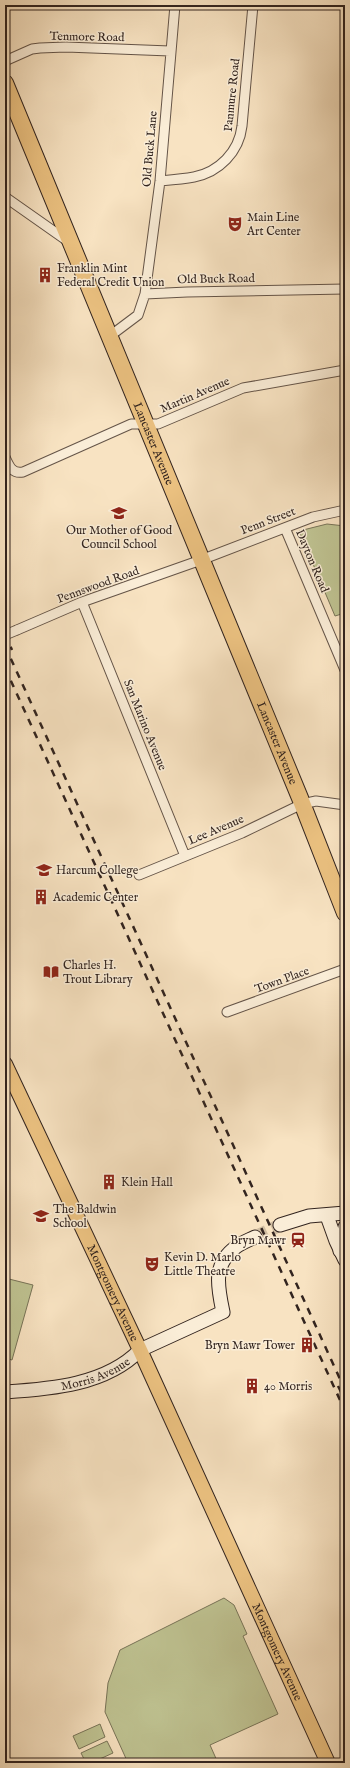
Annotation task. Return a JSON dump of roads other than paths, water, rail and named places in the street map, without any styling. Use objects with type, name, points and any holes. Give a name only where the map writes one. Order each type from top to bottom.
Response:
[{"type":"highway","name":"Lancaster Avenue","points":[[5,83],[302,804],[345,914]]},
{"type":"main road","name":"Montgomery Avenue","points":[[5,1064],[8,1081],[140,1350],[328,1763]]},
{"type":"street","name":"Old Buck Lane","points":[[146,294],[160,181],[175,5]]},
{"type":"street","name":"Panmure Road","points":[[160,181],[194,177],[210,172],[221,165],[230,155],[238,142],[242,126],[253,5]]},
{"type":"street","name":"Tenmore Road","points":[[5,61],[32,49],[40,48],[66,47],[170,51]]},
{"type":"street","points":[[9,199],[70,243]]},
{"type":"street","name":"Old Buck Road","points":[[146,294],[345,289]]},
{"type":"street","points":[[110,336],[138,315],[146,294]]},
{"type":"street","name":"Martin Avenue","points":[[5,457],[14,472],[23,472],[131,424],[158,424],[252,385],[345,370]]},
{"type":"street","name":"Penn Street","points":[[201,560],[313,517],[345,510]]},
{"type":"street","name":"Dayton Road","points":[[285,528],[345,670]]},
{"type":"street","name":"Pennswood Road","points":[[5,636],[82,602],[201,560]]},
{"type":"street","name":"San Marino Avenue","points":[[82,602],[185,856]]},
{"type":"street","name":"Lee Avenue","points":[[139,875],[242,833],[302,804],[316,801],[345,805]]},
{"type":"street","name":"Town Place","points":[[227,1012],[345,969]]},
{"type":"street","points":[[280,1226],[309,1216],[327,1216],[345,1213]]},
{"type":"street","points":[[327,1216],[343,1255]]},
{"type":"street","points":[[343,1255],[345,1227]]},
{"type":"street","name":"Morris Avenue","points":[[5,1392],[70,1385],[99,1375],[131,1359],[140,1350],[223,1312],[217,1286],[223,1260],[236,1246],[255,1237]]},
{"type":"tunnel","points":[[255,1237],[280,1225]]},
{"type":"railway","points":[[5,634],[12,650]]},
{"type":"railway","points":[[5,646],[345,1390]]},
{"type":"railway","points":[[5,668],[345,1411]]},
{"type":"railway","points":[[338,1386],[345,1400]]},
{"type":"place","name":"Main Line Art Center","points":[[235,224]]},
{"type":"place","name":"Franklin Mint Federal Credit Union","points":[[45,275]]},
{"type":"place","name":"Our Mother of Good Council School","points":[[119,513]]},
{"type":"place","name":"Harcum College","points":[[44,870]]},
{"type":"place","name":"Academic Center","points":[[41,897]]},
{"type":"place","name":"Charles H. Trout Library","points":[[51,972]]},
{"type":"place","name":"Klein Hall","points":[[109,1182]]},
{"type":"place","name":"The Baldwin School","points":[[41,1216]]},
{"type":"place","name":"Bryn Mawr","points":[[298,1240]]},
{"type":"place","name":"Kevin D. Marlo Little Theatre","points":[[152,1264]]},
{"type":"place","name":"Bryn Mawr Tower","points":[[307,1345]]},
{"type":"place","name":"40 Morris","points":[[252,1386]]}]
